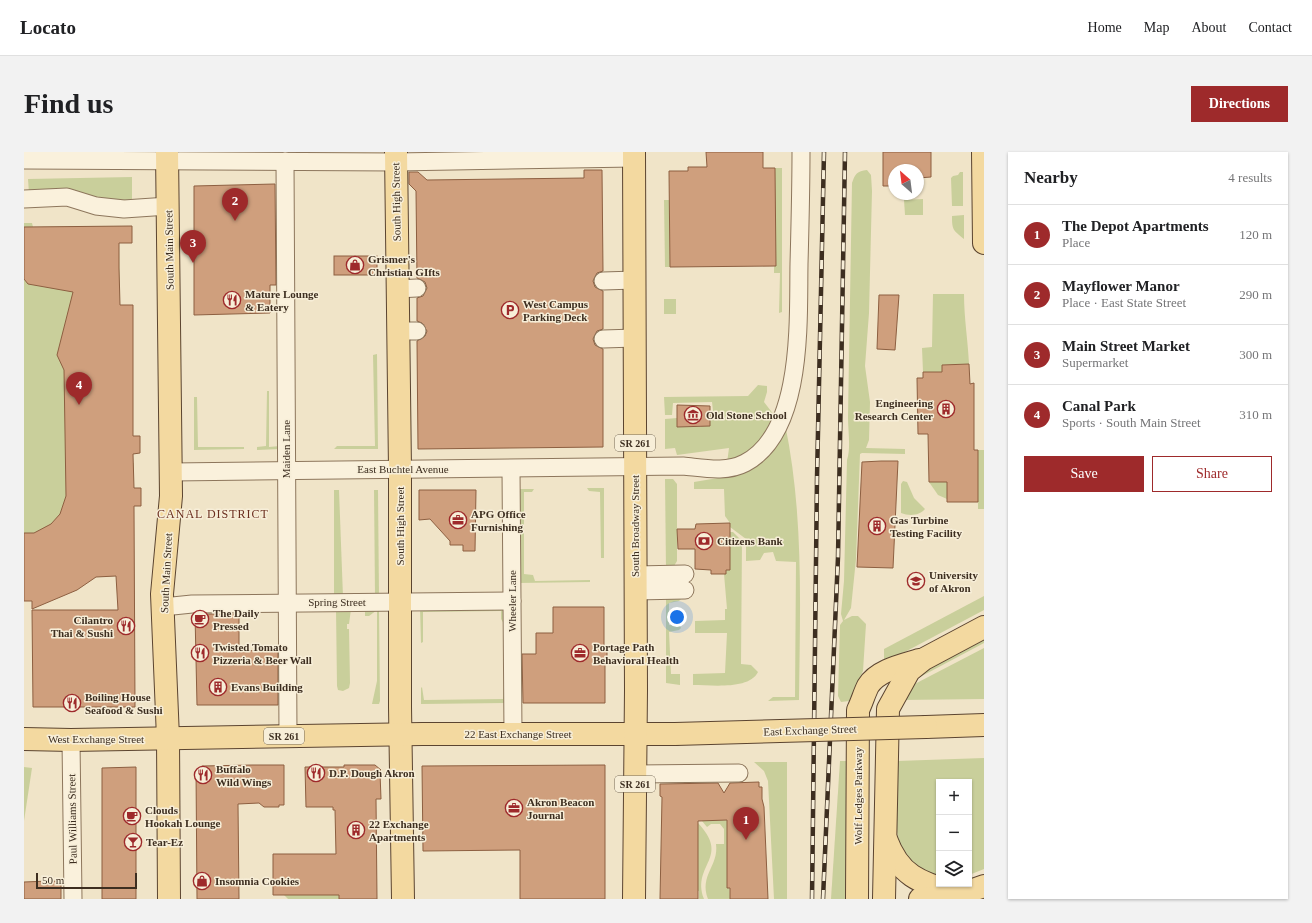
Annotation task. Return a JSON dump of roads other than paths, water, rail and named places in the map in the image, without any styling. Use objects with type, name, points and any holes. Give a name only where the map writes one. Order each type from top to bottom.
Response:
[{"type":"main road","points":[[983,152],[984,243]]},
{"type":"main road","name":"South Broadway Street","points":[[634,155],[634,899]]},
{"type":"main road","name":"South Main Street","points":[[167,156],[172,472],[163,607],[168,738],[169,899]]},
{"type":"main road","name":"South High Street","points":[[396,157],[407,288],[408,331],[400,469],[400,735],[403,899]]},
{"type":"main road","name":"Wolf Ledges Parkway","points":[[884,899],[888,709],[909,671],[924,659],[984,627]]},
{"type":"main road","name":"Wolf Ledges Parkway","points":[[858,899],[858,710],[869,686],[881,675],[897,667],[924,659]]},
{"type":"main road","name":"East Exchange Street","points":[[635,733],[675,734],[984,725]]},
{"type":"main road","name":"22 East Exchange Street","points":[[400,735],[635,733]]},
{"type":"main road","name":"SR 261","points":[[168,738],[400,735]]},
{"type":"main road","name":"West Exchange Street","points":[[24,739],[71,740],[168,738]]},
{"type":"main road","points":[[885,838],[898,861],[907,873],[930,886],[961,894]]},
{"type":"main road","points":[[920,899],[950,898],[984,886]]},
{"type":"street","name":"East Buchtel Avenue","points":[[172,472],[635,468],[683,466],[726,469],[745,463],[758,454],[774,434],[785,410],[795,354],[802,152]]},
{"type":"street","points":[[24,160],[90,160],[167,156],[285,161],[396,157],[634,155]]},
{"type":"street","name":"Maiden Lane","points":[[285,161],[288,736]]},
{"type":"street","points":[[24,199],[67,197],[96,206],[124,209],[168,206]]},
{"type":"street","points":[[603,281],[635,280]]},
{"type":"street","points":[[603,339],[635,338]]},
{"type":"street","name":"Wheeler Lane","points":[[511,469],[513,734]]},
{"type":"street","points":[[635,583],[685,582]]},
{"type":"street","name":"Spring Street","points":[[163,607],[192,604],[288,602],[512,601]]},
{"type":"street","name":"Paul Williams Street","points":[[71,740],[73,899]]},
{"type":"street","points":[[635,774],[739,773]]},
{"type":"railway","points":[[812,899],[817,478],[824,152]]},
{"type":"railway","points":[[823,899],[838,557],[845,152]]},
{"type":"place","name":"Mayflower Manor","points":[[235,221]]},
{"type":"place","name":"Main Street Market","points":[[193,263]]},
{"type":"place","name":"Grismer's Christian GIfts","points":[[355,265]]},
{"type":"place","name":"Mature Lounge & Eatery","points":[[232,300]]},
{"type":"place","name":"West Campus Parking Deck","points":[[510,310]]},
{"type":"place","name":"Canal Park","points":[[79,405]]},
{"type":"place","name":"Engineering Research Center","points":[[946,409]]},
{"type":"place","name":"Old Stone School","points":[[693,415]]},
{"type":"place","name":"APG Office Furnishing","points":[[458,520]]},
{"type":"place","name":"Gas Turbine Testing Facility","points":[[877,526]]},
{"type":"place","name":"Citizens Bank","points":[[704,541]]},
{"type":"place","name":"University of Akron","points":[[916,581]]},
{"type":"place","name":"The Daily Pressed","points":[[200,619]]},
{"type":"place","name":"Cilantro Thai & Sushi","points":[[126,626]]},
{"type":"place","name":"Twisted Tomato Pizzeria & Beer Wall","points":[[200,653]]},
{"type":"place","name":"Portage Path Behavioral Health","points":[[580,653]]},
{"type":"place","name":"Evans Building","points":[[218,687]]},
{"type":"place","name":"Boiling House Seafood & Sushi","points":[[72,703]]},
{"type":"place","name":"D.P. Dough Akron","points":[[316,773]]},
{"type":"place","name":"Buffalo Wild Wings","points":[[203,775]]},
{"type":"place","name":"Akron Beacon Journal","points":[[514,808]]},
{"type":"place","name":"Clouds Hookah Lounge","points":[[132,816]]},
{"type":"place","name":"22 Exchange Apartments","points":[[356,830]]},
{"type":"place","name":"The Depot Apartments","points":[[746,840]]},
{"type":"place","name":"Tear-Ez","points":[[133,842]]},
{"type":"place","name":"Insomnia Cookies","points":[[202,881]]},
{"type":"district","name":"CANAL DISTRICT","points":[[213,514]]}]
